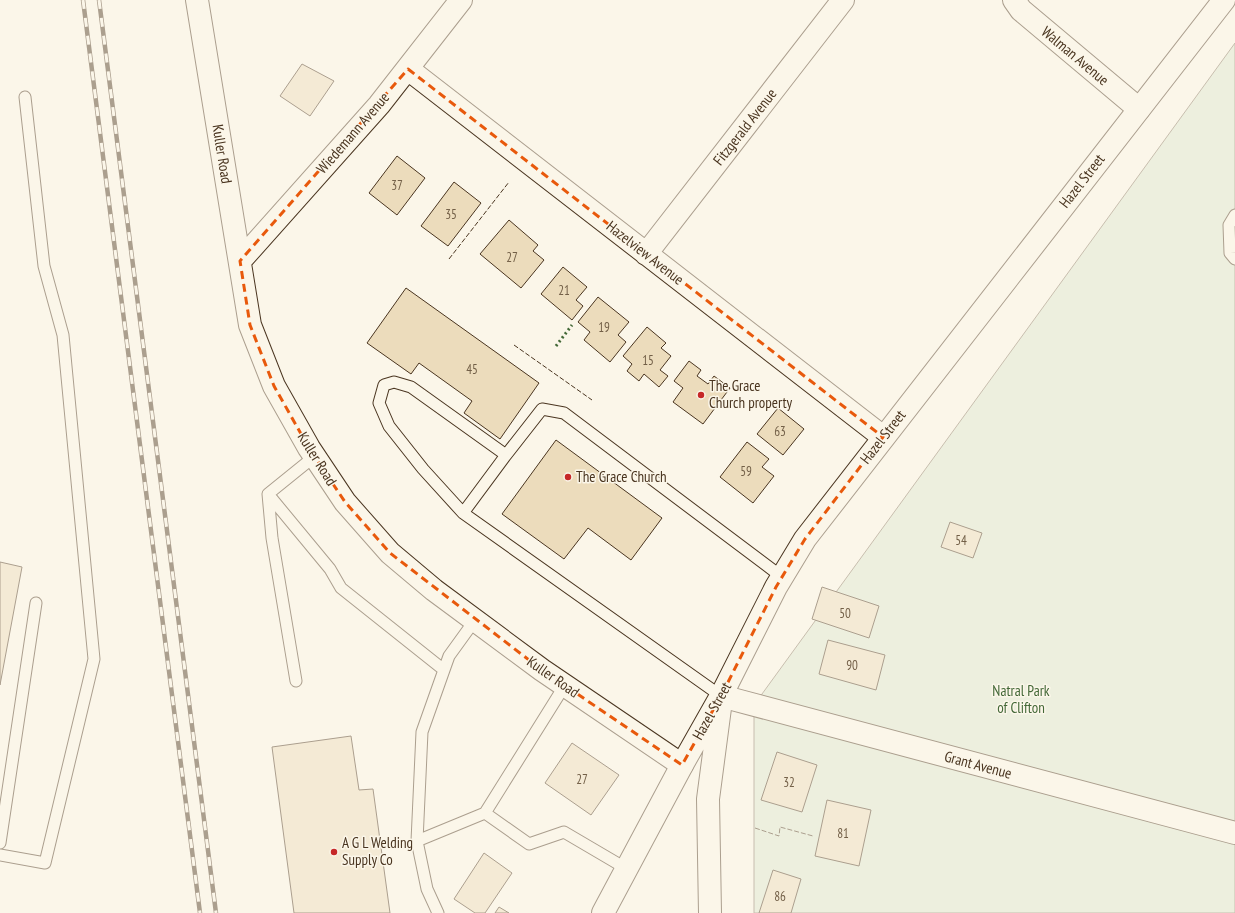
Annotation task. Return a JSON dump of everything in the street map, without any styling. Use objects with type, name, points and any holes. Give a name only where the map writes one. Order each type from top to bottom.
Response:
[{"type":"street","name":"Kuller Road","points":[[197,0],[250,325],[274,386],[315,456],[345,502],[390,553],[434,590],[475,620],[565,685],[682,765]]},
{"type":"street","name":"Wiedemann Avenue","points":[[240,261],[379,105],[461,0]]},
{"type":"street","name":"Fitzgerald Avenue","points":[[646,254],[843,0]]},
{"type":"street","name":"Walman Avenue","points":[[1014,0],[1021,10],[1139,109]]},
{"type":"street","name":"Hazel Street","points":[[603,913],[628,869],[682,765],[721,696],[782,577],[805,539],[1224,0]]},
{"type":"street","name":"Hazelview Avenue","points":[[408,69],[883,437]]},
{"type":"street","name":"Grant Avenue","points":[[721,696],[1235,833]]},
{"type":"street","points":[[710,913],[708,798],[721,696]]},
{"type":"lane","points":[[0,855],[44,864],[94,659],[63,335],[44,266],[26,97]]},
{"type":"lane","points":[[1235,215],[1230,225],[1230,253],[1235,259]]},
{"type":"lane","points":[[506,455],[411,387],[394,382],[384,385],[379,403],[389,426],[463,513],[721,696]]},
{"type":"lane","points":[[463,513],[542,409],[564,413],[782,577]]},
{"type":"lane","points":[[268,494],[315,456]]},
{"type":"lane","points":[[268,494],[330,569],[341,588],[444,670]]},
{"type":"lane","points":[[268,494],[272,538],[296,680]]},
{"type":"lane","points":[[0,843],[36,603]]},
{"type":"lane","points":[[438,913],[427,889],[418,841],[422,732],[449,656],[475,620]]},
{"type":"lane","points":[[418,841],[485,813],[565,685]]},
{"type":"lane","points":[[485,813],[529,844],[564,832],[628,869]]},
{"type":"highlighted area","points":[[408,69],[883,437],[805,539],[776,587],[721,696],[682,765],[542,670],[390,553],[345,502],[309,448],[274,386],[250,325],[240,261]]},
{"type":"green space","name":"Natral Park of Clifton","points":[[1235,43],[1235,913],[754,913],[754,705]]},
{"type":"building","points":[[302,64],[334,81],[310,116],[280,96]]},
{"type":"building","points":[[397,156],[425,178],[397,215],[369,193]]},
{"type":"building","points":[[454,182],[481,203],[448,246],[421,226]]},
{"type":"building","points":[[509,220],[538,245],[533,251],[544,260],[521,288],[480,254]]},
{"type":"building","points":[[563,267],[587,287],[576,300],[583,306],[572,320],[541,294]]},
{"type":"building","points":[[406,288],[539,383],[500,439],[464,413],[472,401],[419,363],[411,374],[367,343]]},
{"type":"building","points":[[598,297],[629,322],[618,335],[626,342],[610,362],[584,340],[590,332],[578,322]]},
{"type":"building","points":[[647,327],[666,343],[661,348],[671,356],[660,370],[668,376],[659,387],[644,374],[639,381],[627,371],[632,364],[623,356]]},
{"type":"building","name":"The Grace Church property","points":[[689,361],[701,370],[697,376],[708,384],[714,376],[730,388],[703,424],[673,402],[683,388],[674,381]]},
{"type":"building","points":[[778,408],[804,429],[783,455],[757,434]]},
{"type":"building","name":"The Grace Church","points":[[556,440],[662,518],[631,560],[588,528],[564,559],[502,514]]},
{"type":"building","points":[[747,442],[769,459],[762,467],[774,476],[753,503],[720,477]]},
{"type":"building","points":[[950,522],[982,533],[973,558],[941,547]]},
{"type":"building","points":[[0,562],[22,567],[0,685]]},
{"type":"building","points":[[822,587],[879,606],[869,638],[812,619]]},
{"type":"building","points":[[828,640],[885,655],[876,690],[819,674]]},
{"type":"building","name":"A G L Welding Supply Co","points":[[351,736],[359,790],[373,789],[390,913],[294,913],[272,747]]},
{"type":"building","points":[[572,743],[619,775],[591,815],[545,783]]},
{"type":"building","points":[[777,752],[817,765],[802,812],[761,800]]},
{"type":"building","points":[[827,800],[871,810],[859,866],[815,856]]},
{"type":"building","points":[[484,853],[512,873],[485,913],[475,913],[454,899]]},
{"type":"building","points":[[773,870],[801,879],[791,913],[759,913]]},
{"type":"building","points":[[499,907],[509,913],[495,913]]},
{"type":"railway","points":[[83,0],[200,913]]},
{"type":"railway","points":[[99,0],[216,913]]},
{"type":"hedge","points":[[556,346],[572,325]]},
{"type":"fence","points":[[449,259],[509,182]]},
{"type":"fence","points":[[514,345],[592,400]]},
{"type":"fence","points":[[755,828],[779,836],[780,827],[813,836]]},
{"type":"place","name":"The Grace Church property","points":[[701,395]]},
{"type":"place","name":"The Grace Church","points":[[568,477]]},
{"type":"place","name":"A G L Welding Supply Co","points":[[334,852]]}]
